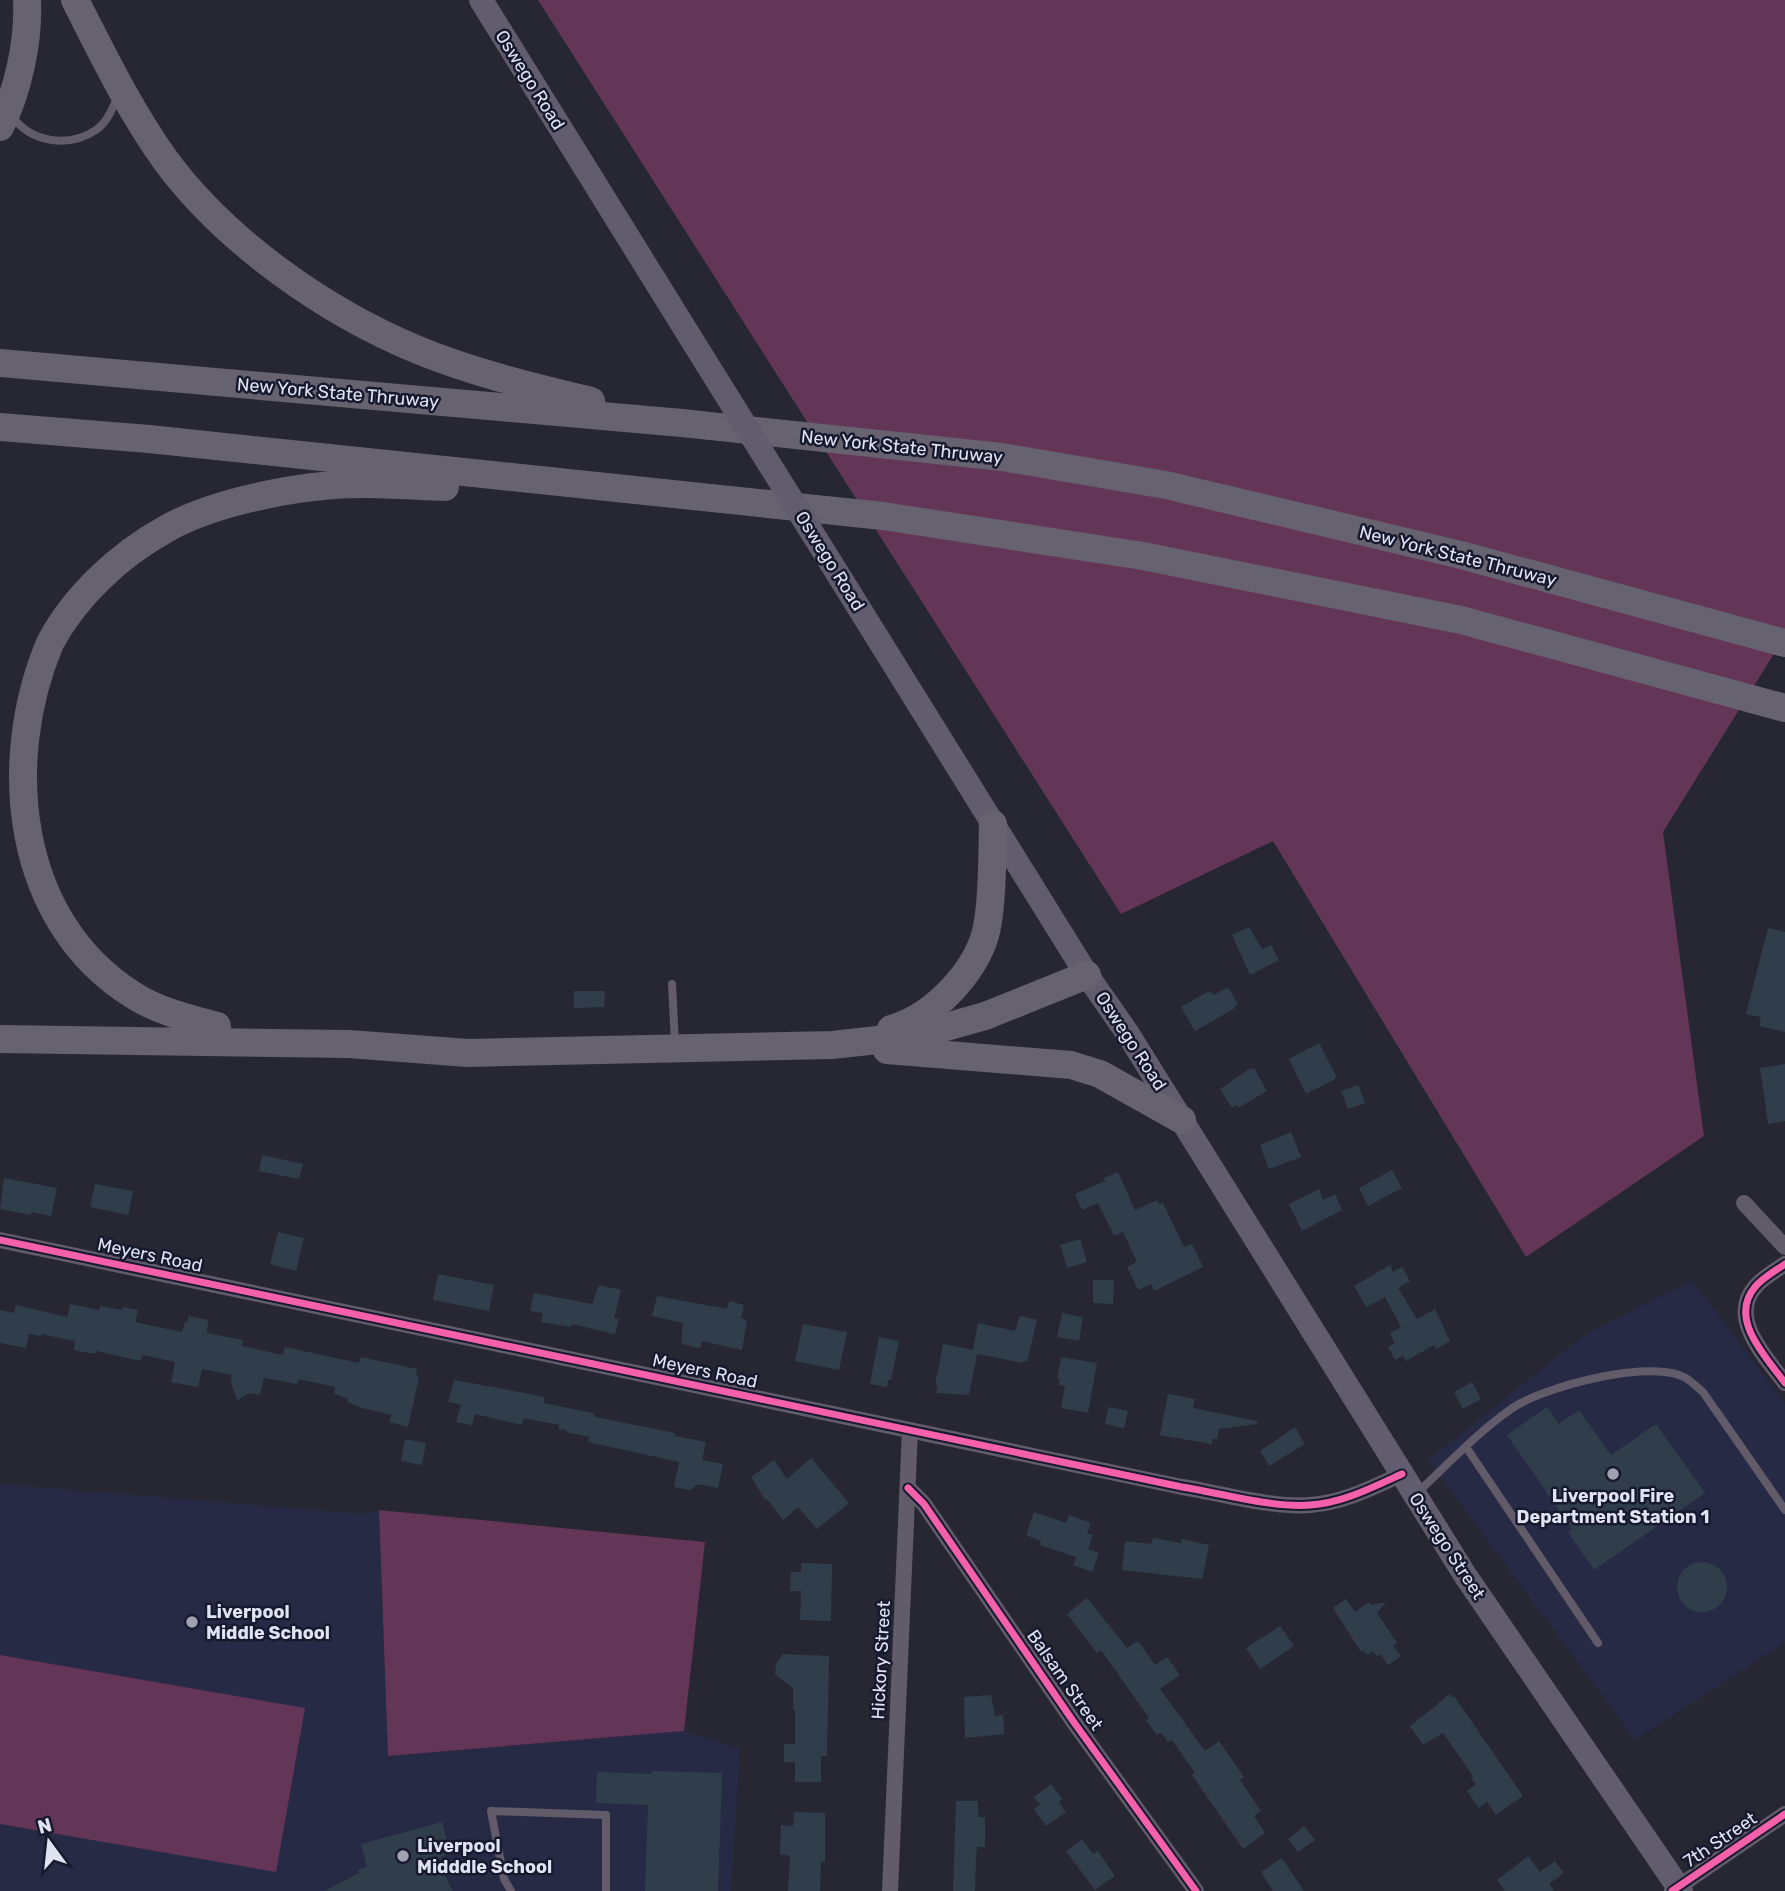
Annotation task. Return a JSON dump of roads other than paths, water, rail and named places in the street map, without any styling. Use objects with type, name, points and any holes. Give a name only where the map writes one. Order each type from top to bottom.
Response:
[{"type":"highway","points":[[4,119],[21,68],[27,0]]},
{"type":"highway","points":[[75,0],[129,106],[167,163],[214,215],[279,272],[340,311],[418,350],[499,378],[682,423]]},
{"type":"highway","name":"New York State Thruway","points":[[0,363],[682,423],[1002,457],[1166,485],[1461,555],[1785,643]]},
{"type":"highway","points":[[0,427],[149,439],[883,516],[1143,556],[1461,620],[1785,708]]},
{"type":"highway","points":[[217,1026],[172,1014],[132,995],[89,960],[55,917],[35,880],[22,835],[15,786],[18,737],[30,690],[50,643],[79,600],[125,555],[167,528],[213,509],[287,492],[358,484],[548,490],[594,485]]},
{"type":"highway","points":[[832,1045],[912,1021],[947,996],[974,961],[988,923],[993,824]]},
{"type":"highway","points":[[0,1039],[349,1044],[468,1053],[832,1045],[914,1036],[985,1016],[1087,975]]},
{"type":"highway","points":[[0,1023],[412,1031],[483,1035],[598,1051]]},
{"type":"highway","points":[[832,1045],[1071,1065],[1100,1074],[1182,1120]]},
{"type":"main road","name":"Oswego Road","points":[[481,0],[1087,975],[1182,1120]]},
{"type":"main road","name":"Oswego Street","points":[[1182,1120],[1465,1575],[1677,1890]]},
{"type":"street","points":[[1744,1203],[1785,1247]]},
{"type":"street","name":"Meyers Road","points":[[0,1240],[1182,1487],[1281,1504],[1311,1505],[1408,1484]]},
{"type":"street","points":[[1785,1264],[1755,1287],[1745,1304],[1745,1319],[1756,1343],[1785,1383]]},
{"type":"street","name":"Hickory Street","points":[[890,1891],[910,1430]]},
{"type":"street","name":"Balsam Street","points":[[908,1488],[924,1504],[1073,1720],[1196,1891]]},
{"type":"street","name":"7th Street","points":[[1677,1890],[1785,1814]]},
{"type":"lane","points":[[4,119],[45,139],[64,142],[83,137],[98,129],[111,112],[120,88]]},
{"type":"lane","points":[[672,984],[675,1049]]},
{"type":"lane","points":[[1408,1484],[1466,1447],[1511,1409],[1536,1395],[1558,1387],[1619,1374],[1656,1371],[1685,1377],[1703,1392],[1785,1510]]},
{"type":"lane","points":[[1466,1447],[1598,1643]]},
{"type":"lane","points":[[511,1891],[504,1879],[491,1811],[607,1815],[606,1891]]},
{"type":"place","name":"Liverpool Fire Department Station 1","points":[[1613,1474]]},
{"type":"place","name":"Liverpool Middle School","points":[[192,1622]]},
{"type":"place","name":"Liverpool Midddle School","points":[[403,1856]]}]
